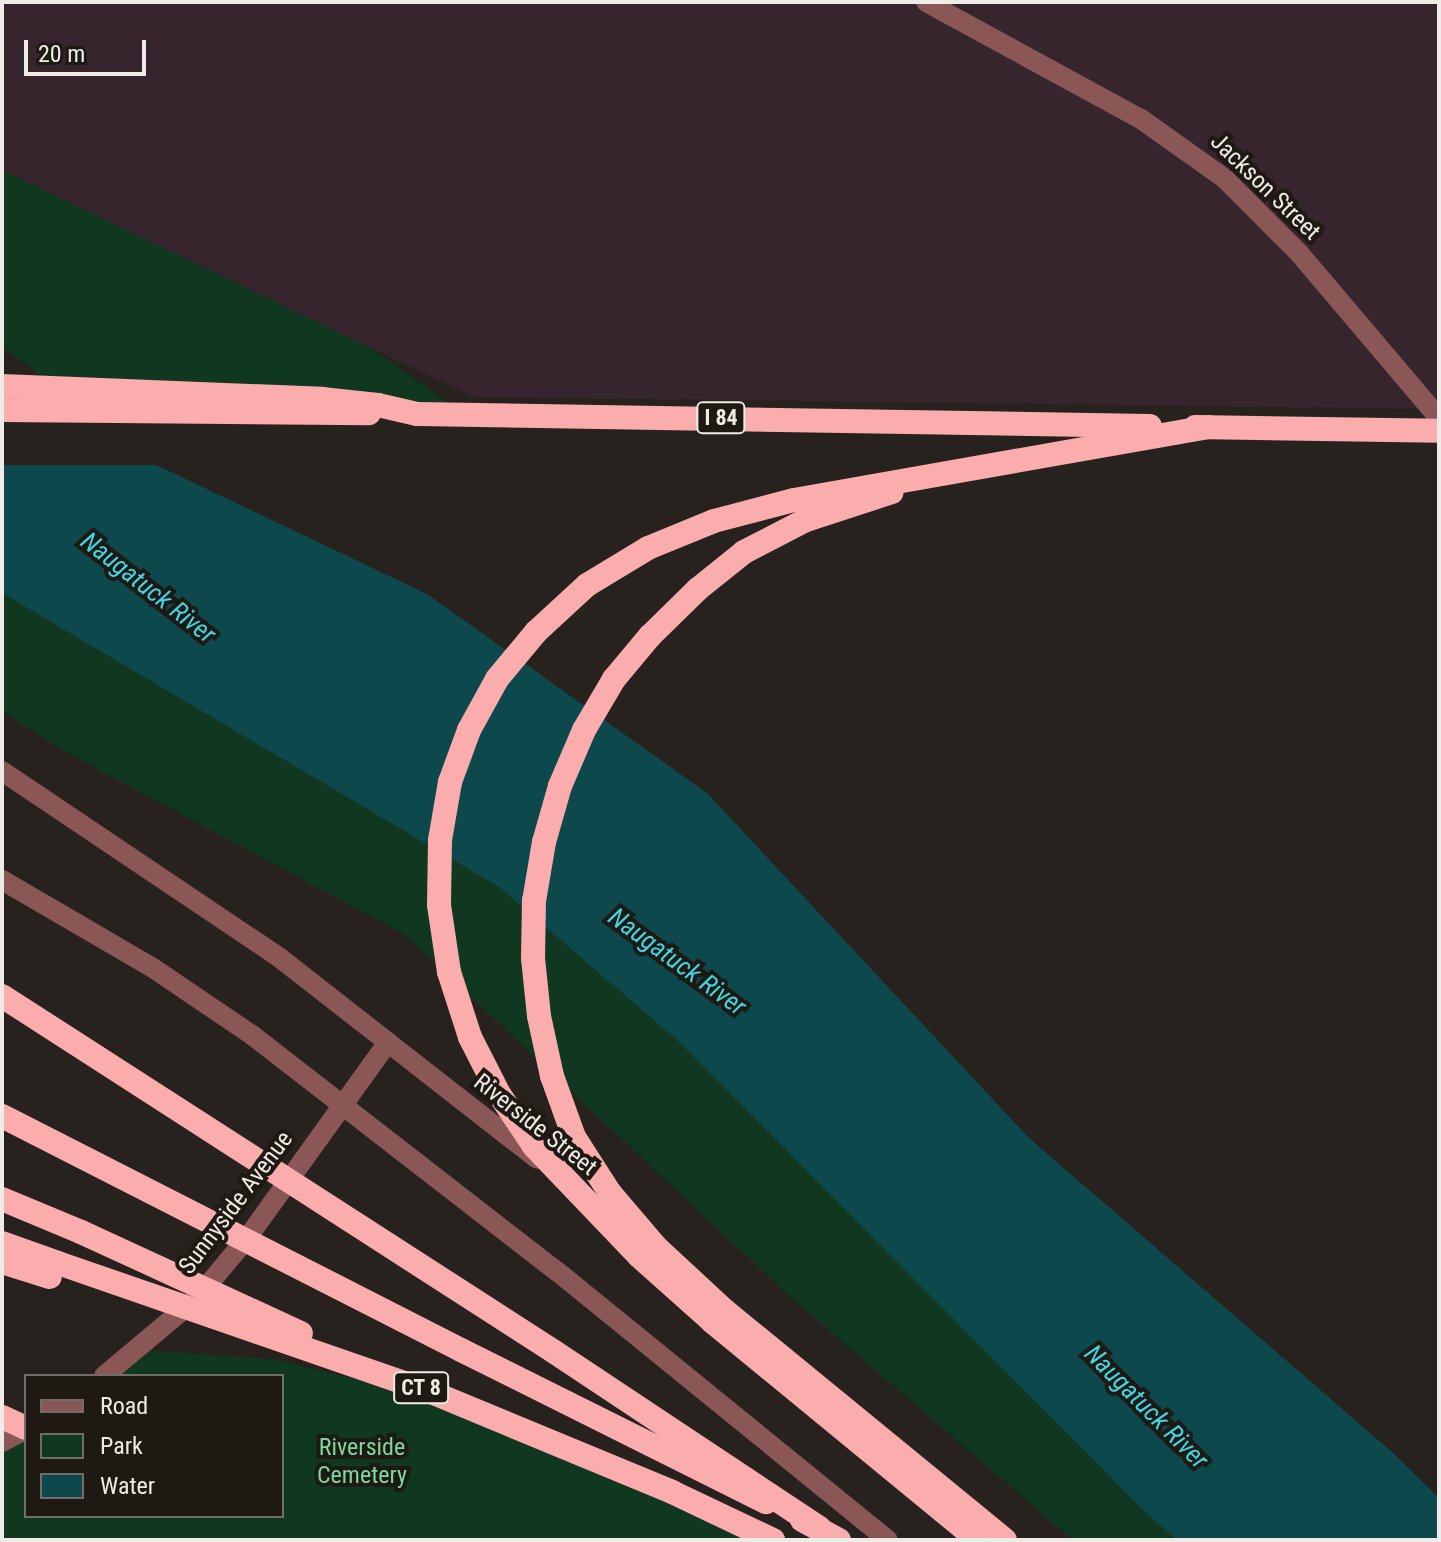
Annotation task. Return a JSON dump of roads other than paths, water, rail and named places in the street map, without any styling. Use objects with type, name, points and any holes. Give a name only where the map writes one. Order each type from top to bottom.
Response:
[{"type":"highway","points":[[2,385],[322,399],[378,405],[417,414]]},
{"type":"highway","name":"I 84","points":[[2,410],[1439,430]]},
{"type":"highway","name":"I 84","points":[[2,419],[333,421],[417,414]]},
{"type":"highway","points":[[978,1540],[703,1313],[600,1217],[534,1146],[499,1094],[470,1037],[449,972],[439,905],[440,840],[450,782],[469,730],[497,679],[536,632],[587,585],[648,548],[714,521],[794,500],[1208,426]]},
{"type":"highway","points":[[1005,1540],[724,1310],[656,1247],[610,1193],[574,1137],[552,1076],[539,1016],[533,958],[534,901],[544,842],[566,772],[584,730],[614,679],[678,608],[744,552],[806,520],[876,495],[1208,426]]},
{"type":"highway","points":[[2,996],[553,1351],[829,1534]]},
{"type":"highway","name":"CT 8","points":[[2,1116],[829,1534]]},
{"type":"highway","points":[[2,1199],[431,1392]]},
{"type":"highway","name":"CT 8","points":[[2,1243],[54,1270],[431,1392],[672,1492],[773,1540]]},
{"type":"highway","points":[[2,1262],[54,1270]]},
{"type":"highway","points":[[2,1417],[24,1427]]},
{"type":"street","name":"Jackson Street","points":[[926,2],[1141,119],[1224,178],[1299,253],[1439,418]]},
{"type":"street","name":"Riverside Street","points":[[2,771],[280,958],[1021,1540]]},
{"type":"street","points":[[2,880],[153,968],[341,1103],[558,1272],[888,1540]]},
{"type":"street","name":"Sunnyside Avenue","points":[[106,1374],[197,1298],[248,1237],[341,1103],[388,1042]]},
{"type":"street","points":[[2,1442],[24,1429]]},
{"type":"water","name":"Naugatuck River","points":[[2,351],[148,461],[427,594],[707,793],[1029,1138],[1391,1451],[1439,1498],[1439,1540],[1177,1540],[1145,1512],[677,1040],[499,887],[2,593]]},
{"type":"park label","name":"Riverside Cemetery","points":[[362,1462]]}]
